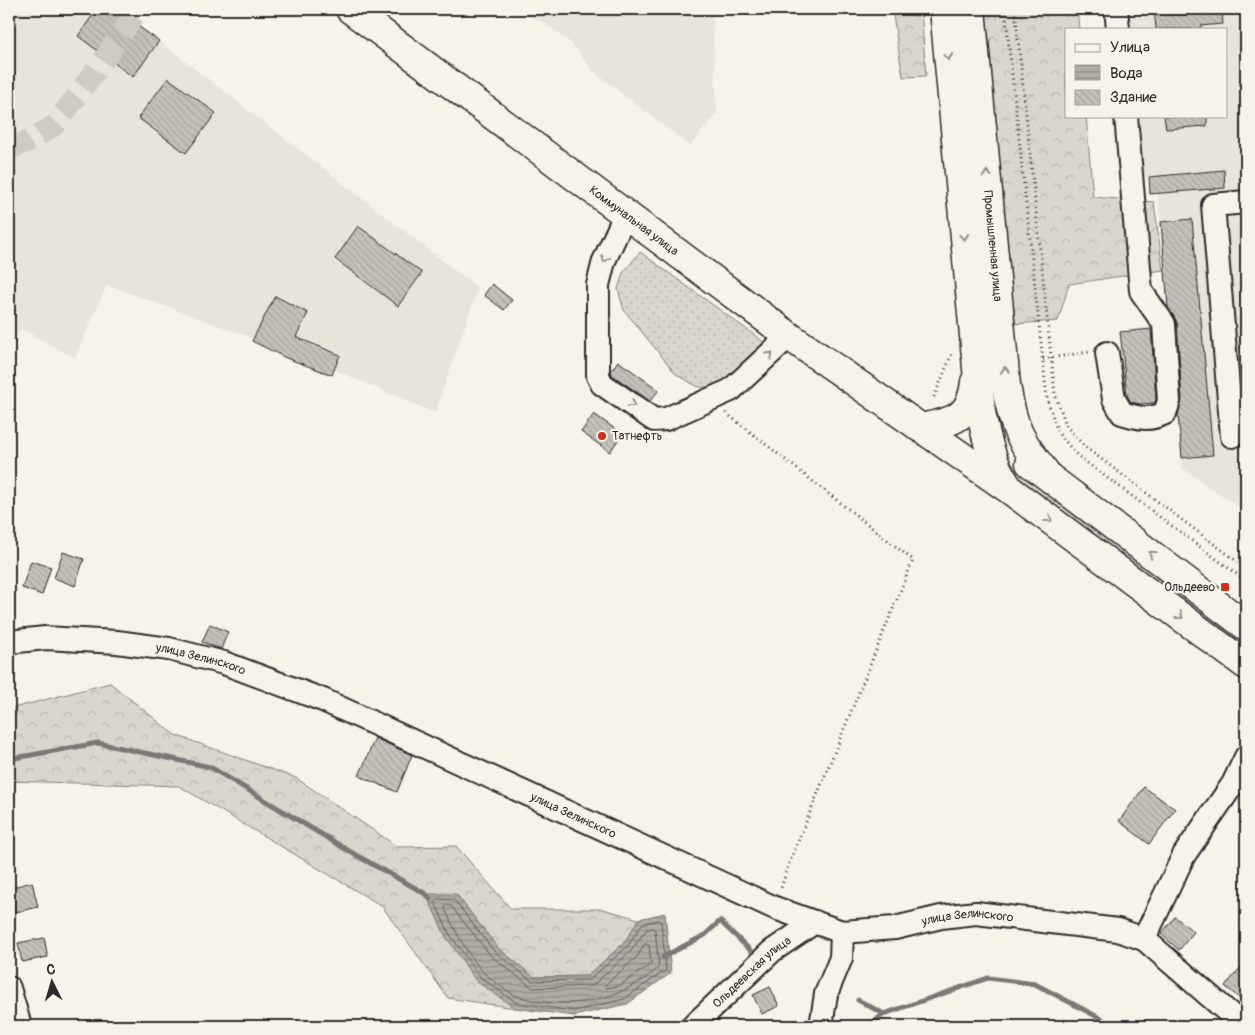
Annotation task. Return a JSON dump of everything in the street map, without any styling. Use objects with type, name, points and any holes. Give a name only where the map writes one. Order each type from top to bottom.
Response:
[{"type":"main road","name":"Коммунальная улица","points":[[350,9],[789,336],[920,428]]},
{"type":"main road","points":[[944,9],[977,370],[987,441],[1001,478],[1010,490]]},
{"type":"main road","name":"Промышленная улица","points":[[971,9],[1006,375],[1012,419],[1028,452],[1046,472]]},
{"type":"main road","points":[[920,428],[952,422],[962,416],[970,404],[977,370]]},
{"type":"main road","points":[[987,441],[996,440],[1004,436],[1012,419]]},
{"type":"main road","points":[[920,428],[1010,490],[1246,665]]},
{"type":"main road","name":"Промышленная улица","points":[[920,428],[987,441],[1016,454],[1046,472],[1246,626]]},
{"type":"street","points":[[1116,9],[1118,28]]},
{"type":"street","points":[[1097,352],[1114,399],[1122,413],[1137,418],[1153,419],[1164,413],[1169,401],[1164,324],[1141,291],[1126,118]]},
{"type":"street","points":[[1232,436],[1214,205],[1246,202]]},
{"type":"street","points":[[625,215],[604,260],[598,285],[598,376],[602,384],[654,420],[666,419],[731,390],[789,336]]},
{"type":"street","name":"улица Зелинского","points":[[9,642],[45,638],[117,642],[169,649],[224,663],[323,700],[775,908],[842,932],[894,928],[976,913],[1118,930],[1144,939]]},
{"type":"street","points":[[1244,1026],[1144,939],[1184,855],[1233,784],[1246,757]]},
{"type":"street","name":"Ольдеевская улица","points":[[693,1026],[772,951],[815,922]]},
{"type":"street","points":[[821,1026],[826,994],[841,958],[842,932]]},
{"type":"street","points":[[9,988],[20,1026]]},
{"type":"path","points":[[1005,9],[1042,359],[1047,398],[1058,433],[1078,456],[1246,580]]},
{"type":"path","points":[[1015,9],[1055,394],[1067,427],[1084,446],[1246,568]]},
{"type":"path","points":[[1042,359],[1097,352]]},
{"type":"path","points":[[710,400],[913,560],[788,866],[775,908]]},
{"type":"shaded area","points":[[9,9],[114,9],[159,41],[478,288],[435,413],[297,354],[107,285],[75,358],[21,329],[9,343]]},
{"type":"shaded area","points":[[514,9],[712,9],[717,113],[690,146],[593,71],[572,44],[543,22]]},
{"type":"shaded area","points":[[1125,9],[1246,9],[1246,512],[1182,468],[1158,194],[1150,194],[1149,177],[1139,178],[1134,118],[1228,118],[1228,28],[1127,28]]},
{"type":"green space","points":[[892,9],[921,9],[926,76],[903,77]]},
{"type":"green space","points":[[984,9],[1077,9],[1079,28],[1065,28],[1065,118],[1086,118],[1093,197],[1154,202],[1163,270],[1069,284],[1058,321],[1012,324]]},
{"type":"green space","points":[[640,252],[764,342],[734,376],[714,387],[698,387],[676,374],[624,310],[618,289],[623,273]]},
{"type":"green space","points":[[1024,471],[1246,637],[1246,649],[1018,479]]},
{"type":"green space","points":[[110,683],[175,735],[296,778],[398,847],[456,846],[511,909],[603,909],[639,919],[624,943],[587,976],[534,977],[498,948],[456,894],[476,981],[515,1008],[448,998],[382,906],[179,786],[9,781],[9,709]]},
{"type":"water","points":[[426,894],[456,894],[498,948],[534,977],[587,976],[624,943],[639,919],[665,913],[671,973],[627,1004],[574,1016],[515,1008],[476,981],[445,935]]},
{"type":"building","points":[[97,9],[114,9],[159,41],[133,77],[78,36]]},
{"type":"building","points":[[1154,9],[1222,9],[1223,24],[1200,26],[1201,28],[1156,28]]},
{"type":"building","points":[[168,78],[216,113],[186,153],[138,118]]},
{"type":"building","points":[[1164,118],[1207,118],[1207,126],[1166,129]]},
{"type":"building","points":[[1224,170],[1225,188],[1150,194],[1149,177]]},
{"type":"building","points":[[1192,219],[1213,455],[1182,458],[1178,415],[1182,400],[1177,323],[1168,307],[1161,222]]},
{"type":"building","points":[[358,226],[422,273],[398,306],[335,259]]},
{"type":"building","points":[[492,284],[512,300],[504,310],[484,295]]},
{"type":"building","points":[[275,296],[308,313],[296,337],[340,355],[332,375],[286,358],[252,341]]},
{"type":"building","points":[[1151,329],[1156,399],[1154,403],[1140,404],[1131,402],[1127,395],[1120,332]]},
{"type":"building","points":[[618,361],[659,390],[650,401],[612,375],[611,371]]},
{"type":"building","points":[[594,414],[622,434],[610,452],[581,432]]},
{"type":"building","points":[[63,552],[84,559],[75,586],[54,578]]},
{"type":"building","points":[[31,561],[51,567],[42,595],[22,588]]},
{"type":"building","points":[[210,624],[228,632],[221,649],[202,642]]},
{"type":"building","points":[[375,738],[412,755],[397,792],[359,776]]},
{"type":"building","points":[[1144,787],[1175,809],[1149,844],[1119,821]]},
{"type":"building","points":[[32,882],[38,907],[11,913],[9,888]]},
{"type":"building","points":[[1175,917],[1194,932],[1179,950],[1161,934]]},
{"type":"building","points":[[44,938],[48,957],[22,962],[18,943]]},
{"type":"building","points":[[1246,961],[1246,1004],[1225,986]]},
{"type":"building","points":[[770,987],[779,1006],[762,1014],[753,995]]},
{"type":"waterway","points":[[9,759],[98,743],[210,767],[354,854],[426,894],[430,899]]},
{"type":"waterway","points":[[663,957],[705,935],[720,921],[750,950]]},
{"type":"waterway","points":[[868,1026],[884,1014],[988,978],[1035,984],[1115,1026]]},
{"type":"waterway","points":[[858,1000],[884,1014]]},
{"type":"tunnel","points":[[9,149],[29,141],[55,125],[106,57],[138,9]]},
{"type":"place","name":"Татнефть","points":[[602,436]]},
{"type":"place","name":"Ольдеево","points":[[1225,587]]}]
